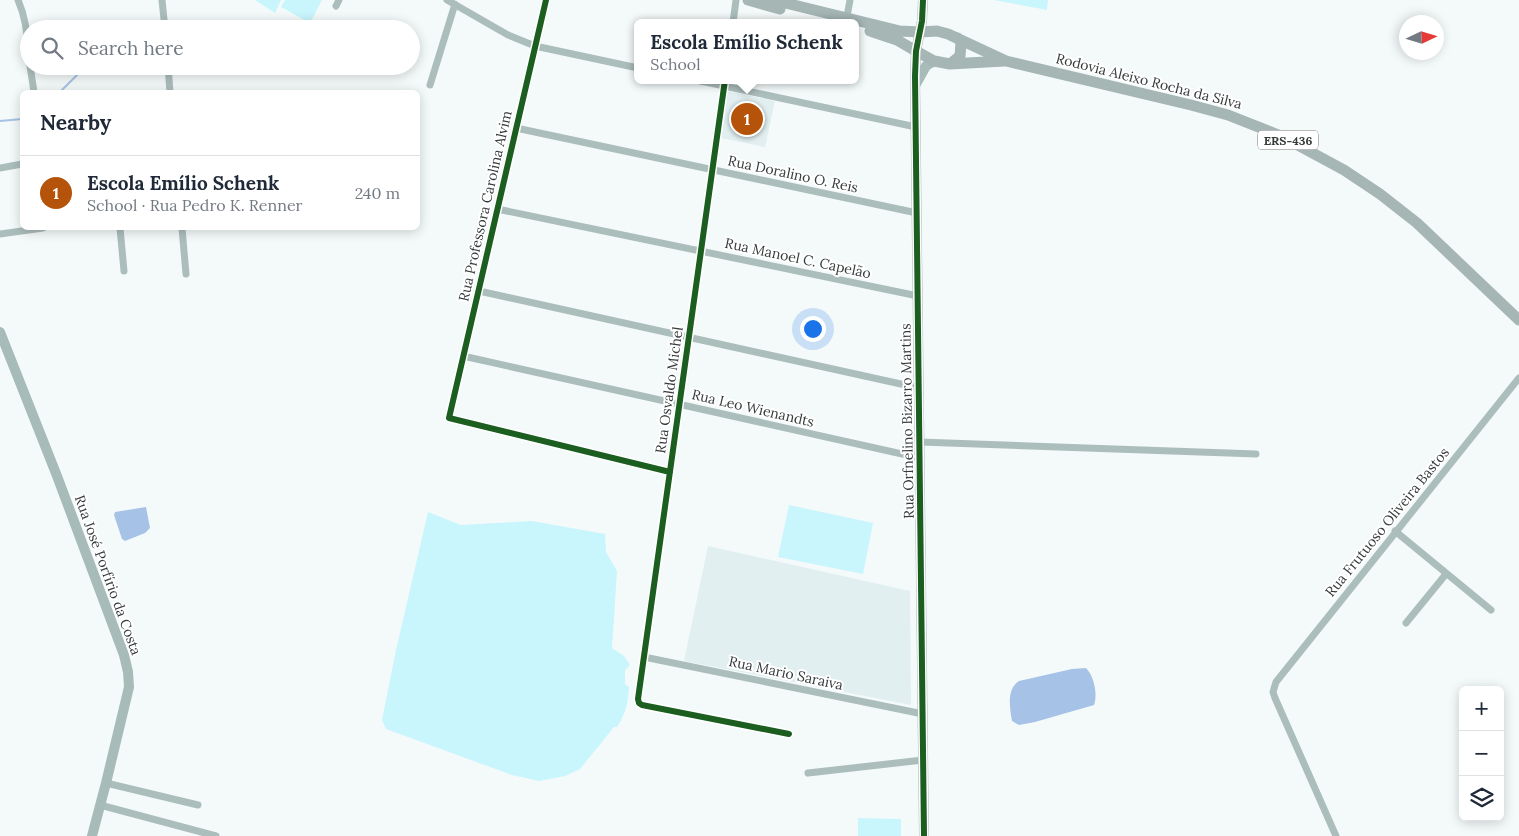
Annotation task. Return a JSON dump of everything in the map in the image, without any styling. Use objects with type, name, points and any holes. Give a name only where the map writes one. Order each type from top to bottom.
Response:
[{"type":"main road","name":"Rodovia Aleixo Rocha da Silva","points":[[748,0],[792,13],[830,19]]},
{"type":"main road","name":"Rodovia Aleixo Rocha da Silva","points":[[772,0],[836,19]]},
{"type":"main road","name":"Rodovia Aleixo Rocha da Silva","points":[[859,24],[900,31],[937,31],[958,38],[1006,61],[1191,105],[1259,126],[1344,170],[1380,194],[1409,218],[1519,320]]},
{"type":"main road","name":"Rodovia Aleixo Rocha da Silva","points":[[859,28],[897,40],[934,61],[950,64],[1006,61]]},
{"type":"main road","points":[[950,64],[960,56],[961,43],[958,38]]},
{"type":"street","points":[[18,0],[25,20]]},
{"type":"street","points":[[162,0],[164,20]]},
{"type":"street","points":[[447,0],[508,35],[535,46],[634,67]]},
{"type":"street","name":"Rua Professora Carolina Alvim","points":[[546,0],[449,418],[670,472]]},
{"type":"street","points":[[734,19],[736,0]]},
{"type":"street","points":[[844,19],[850,0]]},
{"type":"street","name":"Rua Orfnelino Bizarro Martins","points":[[923,3],[929,21],[937,31]]},
{"type":"street","name":"Rua Orfnelino Bizarro Martins","points":[[923,3],[916,52],[916,128],[924,836]]},
{"type":"street","points":[[430,85],[455,4]]},
{"type":"street","points":[[916,85],[926,66],[934,61]]},
{"type":"street","points":[[31,75],[34,90]]},
{"type":"street","points":[[169,75],[170,90]]},
{"type":"street","name":"Rua Osvaldo Michel","points":[[724,84],[638,699],[639,703],[790,734]]},
{"type":"street","points":[[728,84],[916,128]]},
{"type":"street","name":"Rua Doralino O. Reis","points":[[516,128],[917,213]]},
{"type":"street","points":[[0,168],[20,164]]},
{"type":"street","name":"Rua Manoel C. Capelão","points":[[497,209],[918,296]]},
{"type":"street","points":[[0,234],[29,230]]},
{"type":"street","points":[[120,230],[124,271]]},
{"type":"street","points":[[182,230],[186,274]]},
{"type":"street","points":[[478,290],[919,388]]},
{"type":"street","name":"Rua José Porfírio da Costa","points":[[0,332],[57,476],[124,656],[128,672],[129,687],[92,836]]},
{"type":"street","name":"Rua Leo Wienandts","points":[[463,356],[920,458]]},
{"type":"street","name":"Rua Frutuoso Oliveira Bastos","points":[[1336,836],[1275,698],[1273,692],[1276,682],[1519,378]]},
{"type":"street","points":[[920,442],[1256,454]]},
{"type":"street","points":[[1395,531],[1491,610]]},
{"type":"street","points":[[1406,623],[1446,574]]},
{"type":"street","name":"Rua Mario Saraiva","points":[[644,657],[922,714]]},
{"type":"street","points":[[808,773],[923,760]]},
{"type":"street","points":[[106,783],[198,805]]},
{"type":"street","points":[[100,805],[206,835],[216,836]]},
{"type":"shaded area","points":[[255,0],[281,0],[275,13]]},
{"type":"shaded area","points":[[285,0],[322,0],[312,20],[305,20],[281,7]]},
{"type":"shaded area","points":[[994,0],[1048,0],[1047,10]]},
{"type":"shaded area","points":[[727,91],[775,101],[765,147],[721,138]]},
{"type":"shaded area","points":[[789,505],[873,523],[863,574],[778,557]]},
{"type":"shaded area","points":[[146,507],[150,528],[145,533],[125,541],[122,539],[114,515],[115,512]]},
{"type":"shaded area","points":[[428,512],[461,525],[532,521],[605,534],[606,552],[617,571],[612,648],[624,656],[630,665],[625,670],[625,684],[629,687],[629,693],[624,712],[617,727],[614,727],[580,769],[565,776],[539,781],[512,775],[386,729],[382,720]]},
{"type":"shaded area","points":[[708,546],[910,591],[911,705],[684,661]]},
{"type":"shaded area","points":[[1086,668],[1094,685],[1096,696],[1094,705],[1035,722],[1019,725],[1012,721],[1011,694],[1012,689],[1019,681],[1072,669]]},
{"type":"shaded area","points":[[858,818],[901,819],[901,836],[858,836]]},
{"type":"waterway","points":[[62,90],[77,75]]},
{"type":"waterway","points":[[0,121],[20,119]]},
{"type":"cycle path","points":[[546,0],[449,418],[670,472]]},
{"type":"cycle path","points":[[923,0],[922,21],[916,51],[915,76],[924,836]]},
{"type":"cycle path","points":[[724,84],[638,699],[642,705],[789,734]]},
{"type":"place","name":"Escola Emílio Schenk","points":[[747,119]]}]
